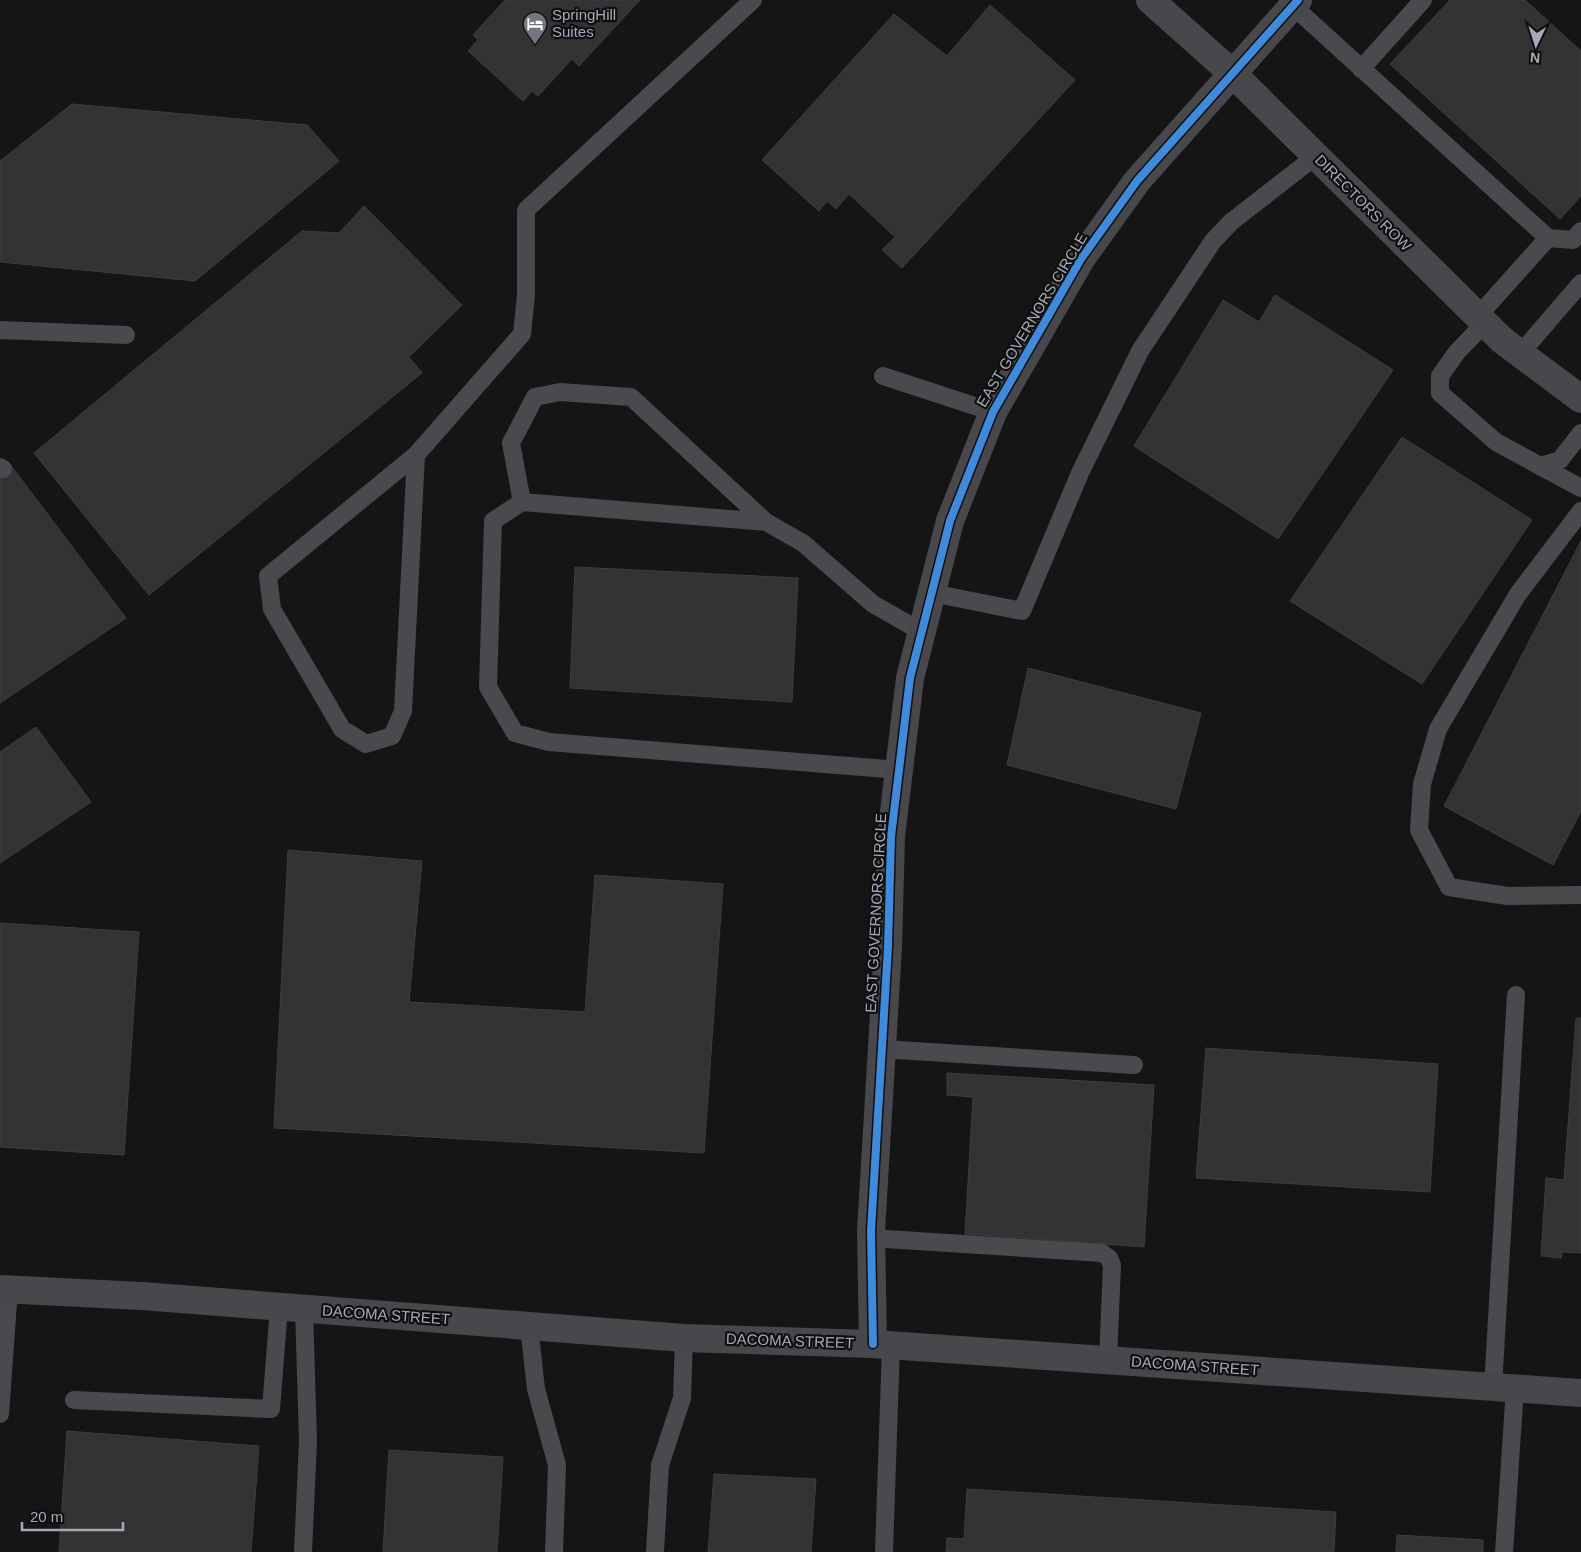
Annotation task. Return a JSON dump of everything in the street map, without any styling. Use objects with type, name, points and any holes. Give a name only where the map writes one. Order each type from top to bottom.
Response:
[{"type":"street","name":"DIRECTORS ROW","points":[[1150,0],[1232,73],[1481,320],[1520,354],[1581,399]]},
{"type":"street","name":"EAST GOVERNORS CIRCLE","points":[[882,1344],[871,1238],[882,1049],[891,837],[910,678],[950,521],[993,412],[1081,259],[1137,181],[1296,3]]},
{"type":"street","name":"DACOMA STREET","points":[[4,1289],[292,1308],[684,1338],[882,1344],[1581,1393]]},
{"type":"lane","points":[[416,455],[403,711],[392,736],[366,744],[342,730],[272,609],[268,576],[416,455],[522,334],[526,295],[526,210],[753,0]]},
{"type":"lane","points":[[1361,68],[1423,0]]},
{"type":"lane","points":[[1296,3],[1361,68],[1548,238],[1573,240],[1581,231]]},
{"type":"lane","points":[[932,593],[1022,611],[1080,472],[1140,352],[1213,241],[1231,222],[1316,156]]},
{"type":"lane","points":[[1548,238],[1456,352],[1440,376],[1440,393],[1496,442],[1581,488]]},
{"type":"lane","points":[[1520,354],[1581,283]]},
{"type":"lane","points":[[0,330],[126,334]]},
{"type":"lane","points":[[883,376],[993,412]]},
{"type":"lane","points":[[522,502],[511,444],[536,397],[560,392],[631,397],[766,522],[803,543],[873,604],[922,632]]},
{"type":"lane","points":[[1540,466],[1560,460],[1581,433]]},
{"type":"lane","points":[[766,522],[522,502],[494,521],[488,687],[515,733],[549,742],[900,770]]},
{"type":"lane","points":[[1581,511],[1518,594],[1438,729],[1422,784],[1419,830],[1448,887],[1508,896],[1581,895]]},
{"type":"lane","points":[[1504,1552],[1504,1387],[1516,995]]},
{"type":"lane","points":[[882,1049],[1134,1065]]},
{"type":"lane","points":[[871,1238],[1102,1253],[1109,1258],[1112,1266],[1108,1360]]},
{"type":"lane","points":[[0,1414],[4,1289]]},
{"type":"lane","points":[[74,1400],[271,1409],[292,1308]]},
{"type":"lane","points":[[292,1308],[308,1441],[303,1552]]},
{"type":"lane","points":[[529,1326],[536,1389],[557,1465],[554,1552]]},
{"type":"lane","points":[[655,1552],[660,1465],[682,1398],[684,1338]]},
{"type":"lane","points":[[882,1344],[884,1552]]},
{"type":"building","name":"SpringHill Suites","points":[[505,0],[640,0],[579,66],[572,59],[538,96],[532,91],[523,101],[468,51],[478,40],[473,35]]},
{"type":"building","points":[[1450,0],[1525,0],[1581,51],[1581,196],[1560,219],[1390,64]]},
{"type":"building","points":[[990,5],[1075,80],[902,268],[882,250],[895,237],[849,194],[836,209],[827,201],[819,211],[762,160],[894,14],[947,56]]},
{"type":"building","points":[[72,104],[307,125],[339,161],[195,281],[0,262],[0,161]]},
{"type":"building","points":[[364,206],[462,305],[409,357],[422,373],[149,595],[34,453],[302,231],[339,233]]},
{"type":"building","points":[[1275,295],[1393,370],[1278,539],[1134,446],[1223,300],[1259,322]]},
{"type":"building","points":[[1402,437],[1532,520],[1422,684],[1290,601]]},
{"type":"building","points":[[9,463],[126,618],[0,703],[0,470]]},
{"type":"building","points":[[1581,541],[1581,811],[1553,865],[1444,806]]},
{"type":"building","points":[[575,567],[798,578],[792,702],[570,688]]},
{"type":"building","points":[[1028,668],[1201,713],[1176,809],[1007,765]]},
{"type":"building","points":[[36,727],[91,802],[0,863],[0,752]]},
{"type":"building","points":[[288,850],[422,861],[409,1002],[585,1012],[595,875],[723,884],[704,1153],[274,1128]]},
{"type":"building","points":[[0,923],[139,932],[124,1155],[0,1147]]},
{"type":"building","points":[[1576,1018],[1581,1018],[1581,1253],[1562,1252],[1561,1258],[1541,1256],[1546,1178],[1564,1180]]},
{"type":"building","points":[[1206,1048],[1438,1064],[1430,1192],[1196,1178]]},
{"type":"building","points":[[947,1073],[1154,1085],[1144,1247],[965,1234],[973,1097],[947,1095]]},
{"type":"building","points":[[67,1431],[259,1446],[251,1552],[59,1552]]},
{"type":"building","points":[[389,1450],[503,1457],[497,1552],[383,1552]]},
{"type":"building","points":[[714,1474],[816,1479],[811,1552],[708,1552]]},
{"type":"building","points":[[967,1489],[1336,1512],[1334,1552],[946,1552],[947,1538],[964,1539]]},
{"type":"building","points":[[1397,1535],[1483,1540],[1483,1552],[1396,1552]]},
{"type":"cycle path","points":[[873,1344],[871,1231],[888,947],[891,837],[910,678],[950,521],[993,412],[1081,259],[1137,181],[1298,0]]},
{"type":"place","name":"SpringHill Suites","points":[[535,45]]}]
